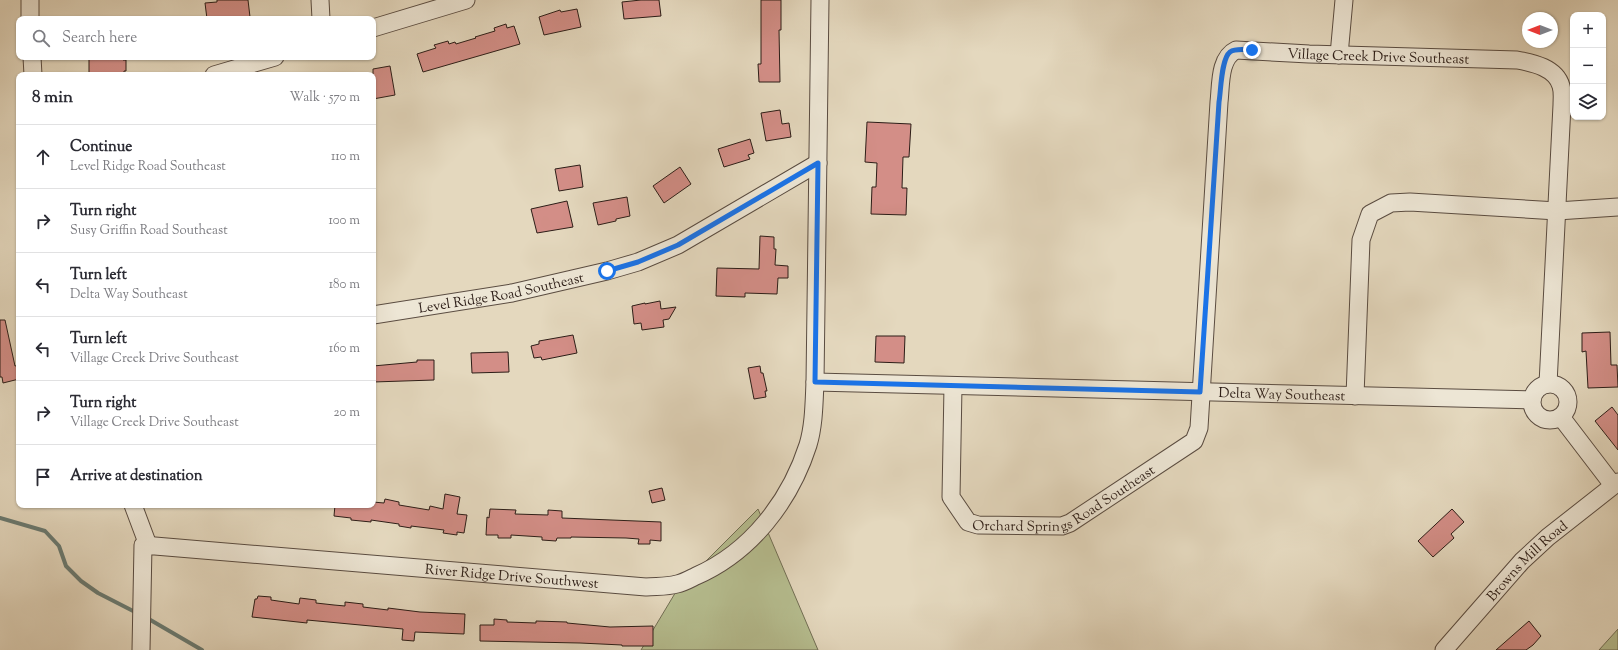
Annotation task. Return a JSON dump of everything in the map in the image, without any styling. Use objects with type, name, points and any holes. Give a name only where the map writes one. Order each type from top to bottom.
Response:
[{"type":"street","points":[[30,0],[30,16]]},
{"type":"street","points":[[320,0],[321,16]]},
{"type":"street","points":[[376,27],[466,0]]},
{"type":"street","name":"River Ridge Drive Southwest","points":[[148,545],[646,587],[677,584],[711,570],[744,546],[772,516],[794,481],[808,444],[813,416],[815,382],[820,0]]},
{"type":"street","points":[[1339,55],[1344,0]]},
{"type":"street","name":"Village Creek Drive Southeast","points":[[1200,392],[1219,110],[1224,61],[1229,53],[1236,50],[1339,55],[1517,60],[1532,62],[1552,73],[1559,80],[1562,88],[1548,384]]},
{"type":"street","points":[[32,60],[32,72]]},
{"type":"street","points":[[224,72],[265,60]]},
{"type":"street","name":"Level Ridge Road Southeast","points":[[376,315],[512,293],[607,271],[638,262],[678,245],[818,163]]},
{"type":"street","points":[[1355,396],[1361,240],[1370,214],[1391,203],[1410,202],[1557,211],[1618,207]]},
{"type":"street","name":"Delta Way Southeast","points":[[815,382],[1532,400]]},
{"type":"street","points":[[1548,384],[1560,386],[1568,395],[1568,407],[1562,417],[1550,421],[1544,420],[1535,412],[1532,400],[1537,389],[1548,384]]},
{"type":"street","name":"Orchard Springs Road Southeast","points":[[953,386],[951,498],[968,522],[978,525],[1062,526],[1070,523],[1194,441],[1198,428],[1200,392]]},
{"type":"street","points":[[1562,417],[1616,484]]},
{"type":"street","name":"Browns Mill Road","points":[[1444,650],[1522,561],[1548,537],[1616,484]]},
{"type":"street","points":[[134,508],[148,545],[143,545],[141,650]]},
{"type":"green space","points":[[758,509],[818,650],[641,650],[677,590]]},
{"type":"green space","points":[[1618,629],[1618,650],[1599,650]]},
{"type":"building","points":[[217,0],[248,0],[250,16],[207,16],[205,3],[217,2]]},
{"type":"building","points":[[659,0],[661,16],[624,19],[622,2]]},
{"type":"building","points":[[761,0],[781,0],[781,30],[779,30],[780,82],[759,82],[758,64],[761,64]]},
{"type":"building","points":[[577,9],[581,27],[544,35],[539,17],[560,10],[561,12]]},
{"type":"building","points":[[506,24],[507,28],[514,26],[520,44],[423,72],[417,54],[436,48],[434,45],[448,41],[449,44],[455,42],[456,44],[476,38],[475,37],[495,31],[494,28]]},
{"type":"building","points":[[89,60],[126,60],[126,71],[124,72],[89,72]]},
{"type":"building","points":[[390,66],[395,95],[376,98],[376,72],[373,72],[373,69]]},
{"type":"building","points":[[780,110],[782,124],[789,123],[791,137],[766,141],[761,113]]},
{"type":"building","points":[[867,122],[911,124],[909,157],[903,157],[902,188],[907,188],[906,215],[871,214],[872,187],[876,187],[877,163],[865,162]]},
{"type":"building","points":[[750,139],[754,153],[748,155],[750,159],[724,167],[718,149]]},
{"type":"building","points":[[580,165],[583,187],[559,191],[555,169]]},
{"type":"building","points":[[680,167],[691,184],[664,203],[653,186]]},
{"type":"building","points":[[627,197],[630,216],[598,225],[593,203]]},
{"type":"building","points":[[567,201],[573,227],[537,233],[531,209]]},
{"type":"building","points":[[760,236],[774,237],[774,249],[776,249],[775,265],[788,266],[788,278],[778,278],[777,294],[745,293],[745,297],[716,296],[717,268],[759,269]]},
{"type":"building","points":[[660,301],[661,309],[676,307],[669,319],[663,320],[664,327],[642,330],[641,323],[634,324],[632,306]]},
{"type":"building","points":[[0,320],[5,320],[16,366],[16,380],[3,383],[2,377],[0,377]]},
{"type":"building","points":[[1610,332],[1611,365],[1617,365],[1618,387],[1588,388],[1586,351],[1582,352],[1582,333]]},
{"type":"building","points":[[573,335],[577,353],[542,360],[541,357],[534,358],[531,346],[539,344],[539,341]]},
{"type":"building","points":[[876,336],[905,336],[904,363],[875,362]]},
{"type":"building","points":[[508,352],[509,372],[472,373],[471,353]]},
{"type":"building","points":[[417,360],[434,360],[434,380],[376,382],[376,366],[417,362]]},
{"type":"building","points":[[760,366],[767,391],[765,391],[766,397],[754,399],[748,368]]},
{"type":"building","points":[[1612,407],[1618,415],[1618,450],[1595,421]]},
{"type":"building","points":[[662,488],[665,500],[652,503],[649,491]]},
{"type":"building","points":[[445,494],[460,497],[457,514],[467,515],[464,533],[457,532],[457,535],[443,533],[444,530],[411,526],[411,528],[399,526],[399,524],[371,520],[371,522],[351,520],[351,518],[334,516],[335,508],[376,508],[376,502],[384,503],[385,499],[399,502],[399,505],[429,510],[430,506],[443,509]]},
{"type":"building","points":[[490,509],[516,510],[515,514],[548,515],[548,510],[562,511],[562,518],[661,522],[661,541],[650,540],[650,544],[638,544],[639,539],[626,538],[571,537],[557,538],[556,541],[542,540],[542,537],[511,535],[511,538],[498,538],[498,535],[486,535],[487,517],[489,518]]},
{"type":"building","points":[[1452,509],[1464,522],[1451,534],[1454,538],[1433,557],[1418,541]]},
{"type":"building","points":[[258,596],[271,597],[271,600],[299,604],[300,598],[316,600],[316,603],[334,605],[345,606],[345,602],[363,604],[363,607],[388,610],[388,608],[420,612],[465,614],[464,634],[415,632],[414,641],[402,640],[403,629],[307,620],[307,623],[252,617],[255,599],[257,599]]},
{"type":"building","points":[[494,619],[507,620],[507,622],[567,622],[610,627],[653,626],[653,646],[480,641],[480,625],[494,625]]},
{"type":"building","points":[[1529,621],[1541,636],[1533,645],[1526,650],[1496,650]]},
{"type":"waterway","points":[[0,518],[45,531],[59,546],[66,566],[81,581],[98,593],[137,613]]},
{"type":"waterway","points":[[147,618],[202,650]]},
{"type":"route","points":[[607,271],[638,262],[678,245],[818,163],[815,382],[1200,392],[1219,102],[1224,61],[1229,53],[1236,50],[1252,50]]}]
